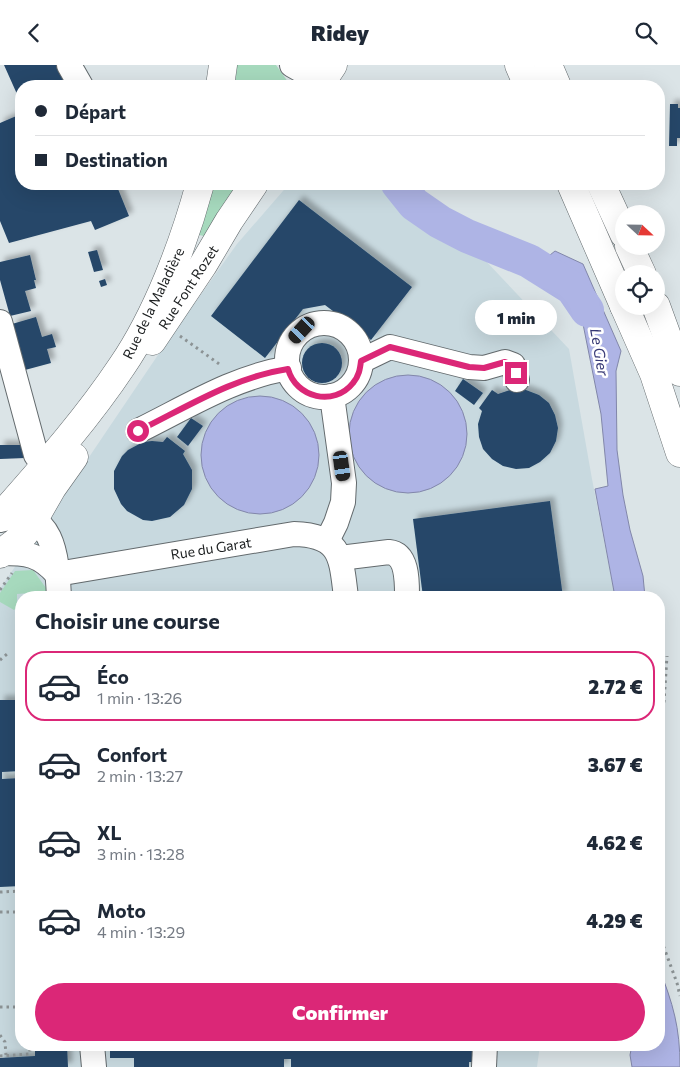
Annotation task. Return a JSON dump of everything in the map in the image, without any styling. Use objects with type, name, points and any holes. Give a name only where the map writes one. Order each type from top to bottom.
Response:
[{"type":"main road","points":[[221,80],[223,65]]},
{"type":"main road","points":[[519,65],[525,80]]},
{"type":"main road","points":[[548,65],[554,80]]},
{"type":"main road","name":"Rue de la Maladière","points":[[121,376],[181,246],[198,190]]},
{"type":"main road","name":"Rue Font Rozet","points":[[121,376],[193,281],[250,190]]},
{"type":"main road","points":[[573,190],[615,286]]},
{"type":"main road","points":[[604,190],[615,214]]},
{"type":"main road","points":[[181,246],[192,250],[202,248],[229,221]]},
{"type":"main road","points":[[628,315],[654,375],[680,453]]},
{"type":"main road","points":[[659,315],[680,372]]},
{"type":"main road","points":[[0,519],[121,376]]},
{"type":"main road","points":[[0,553],[16,542],[33,521],[121,376]]},
{"type":"street","points":[[69,65],[78,80]]},
{"type":"street","points":[[292,65],[325,78]]},
{"type":"street","points":[[0,322],[36,455],[45,467]]},
{"type":"street","points":[[324,323],[336,325],[346,330],[354,338],[360,349],[361,361],[359,373],[353,383],[344,392],[332,397],[320,397],[307,393],[297,386],[290,375],[287,363],[288,350],[302,330],[312,325],[324,323]]},
{"type":"street","points":[[361,361],[390,347],[469,367],[484,368],[505,362],[513,365],[516,380]]},
{"type":"street","points":[[138,431],[235,383],[268,372],[288,369]]},
{"type":"street","points":[[332,397],[344,483],[344,502],[336,523],[333,549],[344,591]]},
{"type":"street","points":[[0,519],[22,517],[33,521],[47,532],[54,548],[59,591]]},
{"type":"street","name":"Rue du Garat","points":[[58,574],[294,534],[310,535],[333,549]]},
{"type":"street","points":[[333,549],[396,553],[404,563],[406,591]]},
{"type":"street","points":[[0,553],[26,553],[35,556],[42,559],[58,574]]},
{"type":"street","points":[[93,1051],[94,1067]]},
{"type":"street","points":[[484,1067],[485,1051]]},
{"type":"path","points":[[174,333],[230,372],[235,383]]},
{"type":"path","points":[[0,659],[7,654]]},
{"type":"path","points":[[665,679],[666,656]]},
{"type":"path","points":[[0,892],[15,891]]},
{"type":"path","points":[[0,912],[15,912]]},
{"type":"path","points":[[665,950],[680,996]]},
{"type":"path","points":[[0,1007],[15,1007]]},
{"type":"path","points":[[0,1035],[6,1042],[6,1055]]},
{"type":"path","points":[[0,1056],[30,1054],[30,1051]]},
{"type":"shaded area","points":[[284,190],[419,190],[569,349],[614,591],[15,591],[15,1051],[539,1051],[537,1067],[0,1067],[0,589],[162,349],[237,244]]},
{"type":"green space","points":[[237,65],[276,65],[287,80],[236,80]]},
{"type":"green space","points":[[212,190],[237,190],[204,236],[199,235],[198,231]]},
{"type":"green space","points":[[33,570],[46,588],[46,591],[15,591],[14,610],[0,602],[0,593],[15,571]]},
{"type":"water","points":[[555,251],[583,264],[621,351],[616,371],[617,450],[623,495],[630,530],[643,576],[644,591],[614,591],[595,489],[608,486],[601,414],[581,314],[572,295],[540,263]]},
{"type":"water","points":[[408,375],[430,380],[441,385],[457,401],[462,412],[467,434],[462,456],[457,467],[441,483],[430,488],[408,493],[386,488],[375,483],[359,467],[354,456],[349,434],[354,412],[359,401],[375,385],[386,380]]},
{"type":"water","points":[[260,396],[282,401],[302,413],[314,433],[319,455],[314,477],[302,497],[282,509],[260,514],[238,509],[218,497],[206,477],[201,455],[206,433],[218,413],[238,401]]},
{"type":"water","points":[[665,985],[675,1016],[679,1040],[680,1067],[632,1067],[631,1051],[665,1051]]},
{"type":"building","points":[[4,65],[60,65],[66,80],[15,80],[15,90]]},
{"type":"building","points":[[670,104],[678,104],[678,108],[680,108],[680,138],[677,138],[677,146],[669,146]]},
{"type":"building","points":[[15,117],[15,190],[118,190],[129,216],[95,230],[91,221],[9,243],[0,221],[0,123]]},
{"type":"building","points":[[299,200],[412,287],[371,340],[325,305],[303,309],[265,358],[211,316]]},
{"type":"building","points":[[97,250],[103,270],[94,272],[88,252]]},
{"type":"building","points":[[30,255],[36,288],[25,291],[31,311],[10,316],[0,280],[0,262]]},
{"type":"building","points":[[105,279],[107,285],[101,287],[99,281]]},
{"type":"building","points":[[36,317],[42,337],[52,334],[56,347],[47,349],[51,363],[25,370],[12,324]]},
{"type":"building","points":[[318,343],[326,343],[333,346],[339,352],[342,363],[339,374],[333,380],[326,383],[318,383],[311,380],[305,374],[302,367],[302,359],[305,352],[311,346]]},
{"type":"building","points":[[463,379],[483,393],[474,405],[455,391]]},
{"type":"building","points":[[513,389],[526,390],[539,395],[549,403],[555,415],[558,428],[556,441],[550,453],[540,462],[529,468],[516,469],[503,466],[492,459],[483,449],[479,437],[478,424],[482,411],[479,408],[492,390],[498,394]]},
{"type":"building","points":[[191,418],[203,426],[188,446],[177,437]]},
{"type":"building","points":[[167,437],[185,451],[183,454],[192,470],[192,489],[184,505],[170,517],[152,521],[143,520],[127,511],[121,504],[114,489],[114,471],[122,456],[128,450],[143,442],[163,442]]},
{"type":"building","points":[[0,445],[22,445],[25,458],[0,459]]},
{"type":"building","points":[[550,501],[562,591],[422,591],[413,519]]},
{"type":"building","points":[[0,700],[15,700],[15,771],[2,772],[2,779],[15,778],[15,886],[0,887]]},
{"type":"building","points":[[35,1051],[67,1051],[68,1067],[0,1067],[0,1058],[35,1056]]},
{"type":"building","points":[[110,1051],[473,1051],[473,1062],[469,1062],[469,1067],[291,1067],[291,1059],[284,1059],[284,1067],[134,1067],[134,1058],[110,1058]]},
{"type":"waterway","name":"Le Gier","points":[[403,190],[414,204],[440,222],[467,236],[529,261],[572,288],[587,310]]},
{"type":"route","points":[[138,431],[246,378],[268,372],[288,369],[297,386],[307,393],[320,397],[332,397],[344,392],[353,383],[359,373],[361,361],[390,347],[469,367],[484,368],[505,362],[513,365],[516,373]]}]
